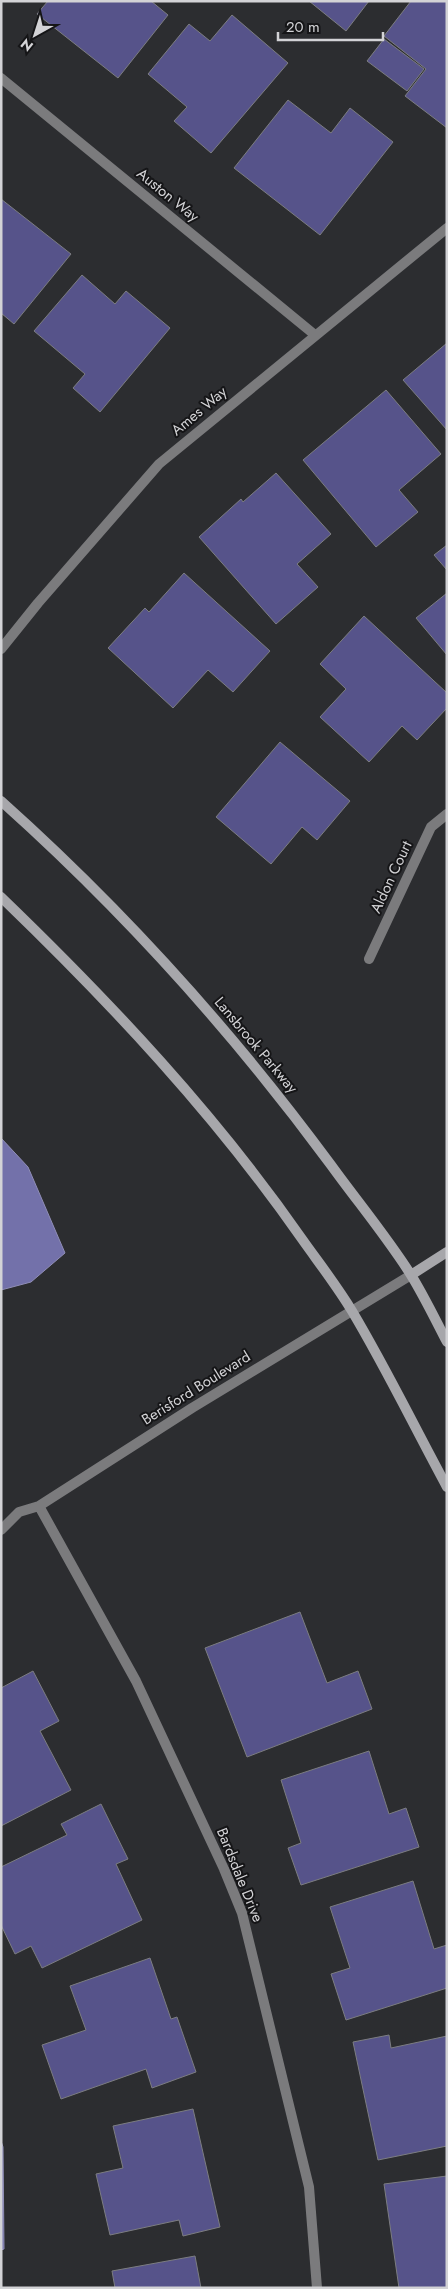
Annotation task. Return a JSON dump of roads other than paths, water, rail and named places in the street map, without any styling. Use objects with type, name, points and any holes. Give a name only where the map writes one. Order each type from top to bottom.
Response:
[{"type":"street","name":"Auston Way","points":[[1,78],[315,335]]},
{"type":"street","name":"Ames Way","points":[[1,649],[38,603],[159,464],[447,228]]},
{"type":"street","name":"Lansbrook Parkway","points":[[1,801],[59,853],[185,983],[297,1120],[411,1275],[447,1342]]},
{"type":"street","name":"Aldon Court","points":[[369,959],[431,827],[447,814]]},
{"type":"street","points":[[1,897],[83,976],[208,1114],[278,1204],[351,1310],[447,1487]]},
{"type":"street","points":[[411,1275],[447,1252]]},
{"type":"street","name":"Berisford Boulevard","points":[[1,1530],[19,1512],[39,1506],[192,1408],[411,1275]]},
{"type":"street","name":"Bardsdale Drive","points":[[39,1506],[136,1681],[224,1869],[242,1913],[309,2187],[317,2288]]}]
